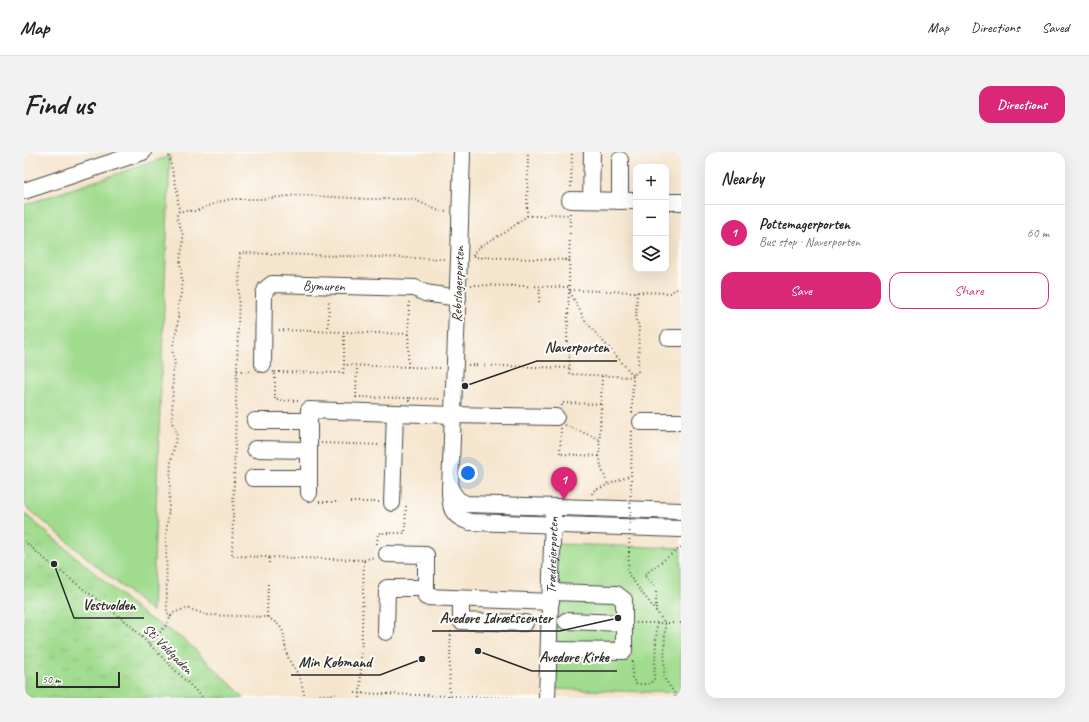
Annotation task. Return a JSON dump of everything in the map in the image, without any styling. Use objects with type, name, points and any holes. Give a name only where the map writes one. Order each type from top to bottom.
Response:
[{"type":"street","name":"Rebslagerporten","points":[[462,152],[460,212],[466,258],[458,291],[452,415],[450,489],[451,508],[456,516],[470,522],[681,529]]},
{"type":"street","points":[[591,200],[592,152]]},
{"type":"street","points":[[24,191],[138,154]]},
{"type":"street","points":[[620,160],[620,201]]},
{"type":"street","points":[[570,207],[591,200],[633,201]]},
{"type":"street","points":[[669,202],[681,202]]},
{"type":"street","name":"Bymuren","points":[[264,370],[264,294],[266,289],[272,284],[415,288],[425,292],[458,291]]},
{"type":"street","points":[[252,478],[308,486],[308,410],[452,415],[560,416]]},
{"type":"street","points":[[392,502],[395,413]]},
{"type":"street","points":[[255,420],[308,421]]},
{"type":"street","points":[[635,422],[681,422]]},
{"type":"street","points":[[255,449],[308,446]]},
{"type":"street","points":[[450,489],[458,500],[466,504],[681,511]]},
{"type":"street","points":[[526,507],[553,496],[558,496],[591,497],[609,500],[625,509]]},
{"type":"street","name":"Trædrejerporten","points":[[547,698],[553,507]]},
{"type":"street","points":[[386,632],[386,588],[426,588],[426,554],[388,554]]},
{"type":"street","name":"Trædrejerporten","points":[[426,588],[426,597],[461,599],[551,597]]},
{"type":"street","points":[[549,650],[624,651],[630,623],[624,600],[616,594],[551,597]]},
{"type":"street","points":[[461,599],[461,621],[525,622]]},
{"type":"street","points":[[566,621],[630,623]]},
{"type":"path","points":[[168,152],[177,190],[179,211],[177,218],[184,235],[180,261],[182,280],[178,304],[178,324],[172,350],[175,362],[173,374],[172,423],[177,436],[172,460],[166,542],[167,612],[171,617]]},
{"type":"path","points":[[527,216],[528,152]]},
{"type":"path","points":[[572,152],[567,342],[569,349],[570,374],[633,376],[638,372],[639,325],[636,321],[637,292]]},
{"type":"path","points":[[674,152],[681,152]]},
{"type":"path","points":[[179,211],[196,211],[218,202],[231,199],[262,199],[297,195],[370,199],[413,199],[439,211],[460,212]]},
{"type":"path","points":[[466,258],[482,245],[506,232],[513,225],[527,216],[544,216],[570,207]]},
{"type":"path","points":[[466,258],[570,260]]},
{"type":"path","points":[[328,331],[330,286]]},
{"type":"path","points":[[458,291],[540,287],[671,293],[675,289],[681,290]]},
{"type":"path","points":[[539,302],[540,287]]},
{"type":"path","points":[[408,366],[410,288]]},
{"type":"path","points":[[569,289],[586,322],[633,376],[635,422],[631,475],[628,574],[665,622],[664,678],[675,694],[676,698]]},
{"type":"path","points":[[279,330],[409,334]]},
{"type":"path","points":[[237,371],[264,370],[343,373],[344,332]]},
{"type":"path","points":[[344,365],[570,368]]},
{"type":"path","points":[[356,402],[357,366]]},
{"type":"path","points":[[264,370],[275,400],[304,401]]},
{"type":"path","points":[[602,376],[598,456],[600,458],[601,467],[608,485]]},
{"type":"path","points":[[356,397],[409,398]]},
{"type":"path","points":[[598,456],[560,454],[560,416],[562,403],[601,404]]},
{"type":"path","points":[[560,416],[599,439]]},
{"type":"path","points":[[308,446],[394,446]]},
{"type":"path","points":[[593,491],[631,475]]},
{"type":"path","points":[[308,486],[314,501],[339,502]]},
{"type":"path","name":"Sti Voldgaden","points":[[24,541],[47,561],[129,624],[204,698]]},
{"type":"path","points":[[656,610],[656,588],[644,575],[681,547]]},
{"type":"path","points":[[269,557],[269,564]]},
{"type":"path","points":[[267,617],[268,582]]},
{"type":"path","points":[[149,644],[165,627],[173,613],[187,608],[207,615],[267,617],[276,622],[282,629],[285,637],[287,655],[300,678],[305,698]]},
{"type":"path","points":[[630,623],[681,623]]},
{"type":"path","points":[[633,655],[632,678],[636,684],[649,684],[654,680],[657,623]]},
{"type":"path","points":[[449,696],[451,624]]},
{"type":"path","points":[[355,693],[513,698]]},
{"type":"path","points":[[308,698],[320,695],[336,694]]},
{"type":"green space","points":[[170,156],[152,612],[24,505],[24,205]]},
{"type":"green space","points":[[24,513],[144,615],[185,640],[245,698],[24,698]]},
{"type":"green space","points":[[558,544],[681,548],[681,693],[553,689]]},
{"type":"place","name":"Naverporten","points":[[465,386]]},
{"type":"place","name":"Pottemagerporten","points":[[564,500]]},
{"type":"place","name":"Vestvolden","points":[[54,564]]},
{"type":"place","name":"Avedøre Idrætscenter","points":[[618,618]]},
{"type":"place","name":"Avedøre Kirke","points":[[478,651]]},
{"type":"place","name":"Min Købmand","points":[[422,659]]}]
